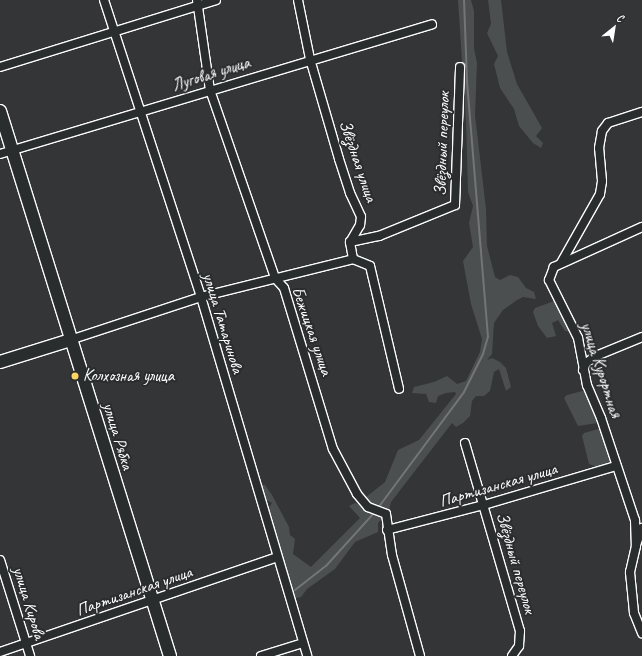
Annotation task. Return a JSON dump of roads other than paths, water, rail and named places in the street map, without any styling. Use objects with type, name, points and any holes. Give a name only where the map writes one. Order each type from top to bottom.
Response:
[{"type":"main road","name":"улица Рябка","points":[[0,110],[70,340],[170,656]]},
{"type":"main road","points":[[0,362],[70,340]]},
{"type":"street","name":"улица Татаринова","points":[[104,0],[138,112],[201,297],[307,656]]},
{"type":"street","points":[[0,67],[114,32],[198,3],[216,0]]},
{"type":"street","name":"Звёздная улица","points":[[298,0],[310,59],[350,193],[362,217],[360,225],[350,242]]},
{"type":"street","name":"Бежицкая улица","points":[[198,3],[210,90],[276,278],[284,288],[333,449],[357,494],[368,508],[386,514],[387,530],[420,656]]},
{"type":"street","name":"Луговая улица","points":[[0,154],[310,59],[432,24]]},
{"type":"street","name":"Звёздный переулок","points":[[350,242],[379,236],[455,205],[460,67]]},
{"type":"street","points":[[561,264],[600,194],[602,181],[599,148],[602,131],[608,123],[642,112]]},
{"type":"street","points":[[561,264],[642,227]]},
{"type":"street","points":[[350,242],[353,259]]},
{"type":"street","points":[[70,340],[201,297],[353,259],[370,266],[399,389]]},
{"type":"street","name":"улица Курортная","points":[[561,264],[554,267],[549,280],[578,338],[583,370],[634,520],[636,546],[630,572],[634,613],[642,633]]},
{"type":"street","points":[[583,370],[586,363],[596,356],[642,337]]},
{"type":"street","name":"Звёздный переулок","points":[[465,442],[520,632],[519,646],[512,656]]},
{"type":"street","name":"Партизанская улица","points":[[387,530],[484,505],[616,466]]},
{"type":"street","points":[[636,546],[642,528]]},
{"type":"street","name":"Партизанская улица","points":[[0,652],[277,557]]},
{"type":"street","name":"улица Кирова","points":[[0,560],[30,656]]},
{"type":"street","points":[[261,656],[303,643]]},
{"type":"waterway","points":[[378,508],[464,392],[483,354],[488,337],[467,81],[464,0]]},
{"type":"waterway","points":[[295,590],[326,566],[374,513]]},
{"type":"place","name":"Колхозная улица","points":[[75,376]]}]
